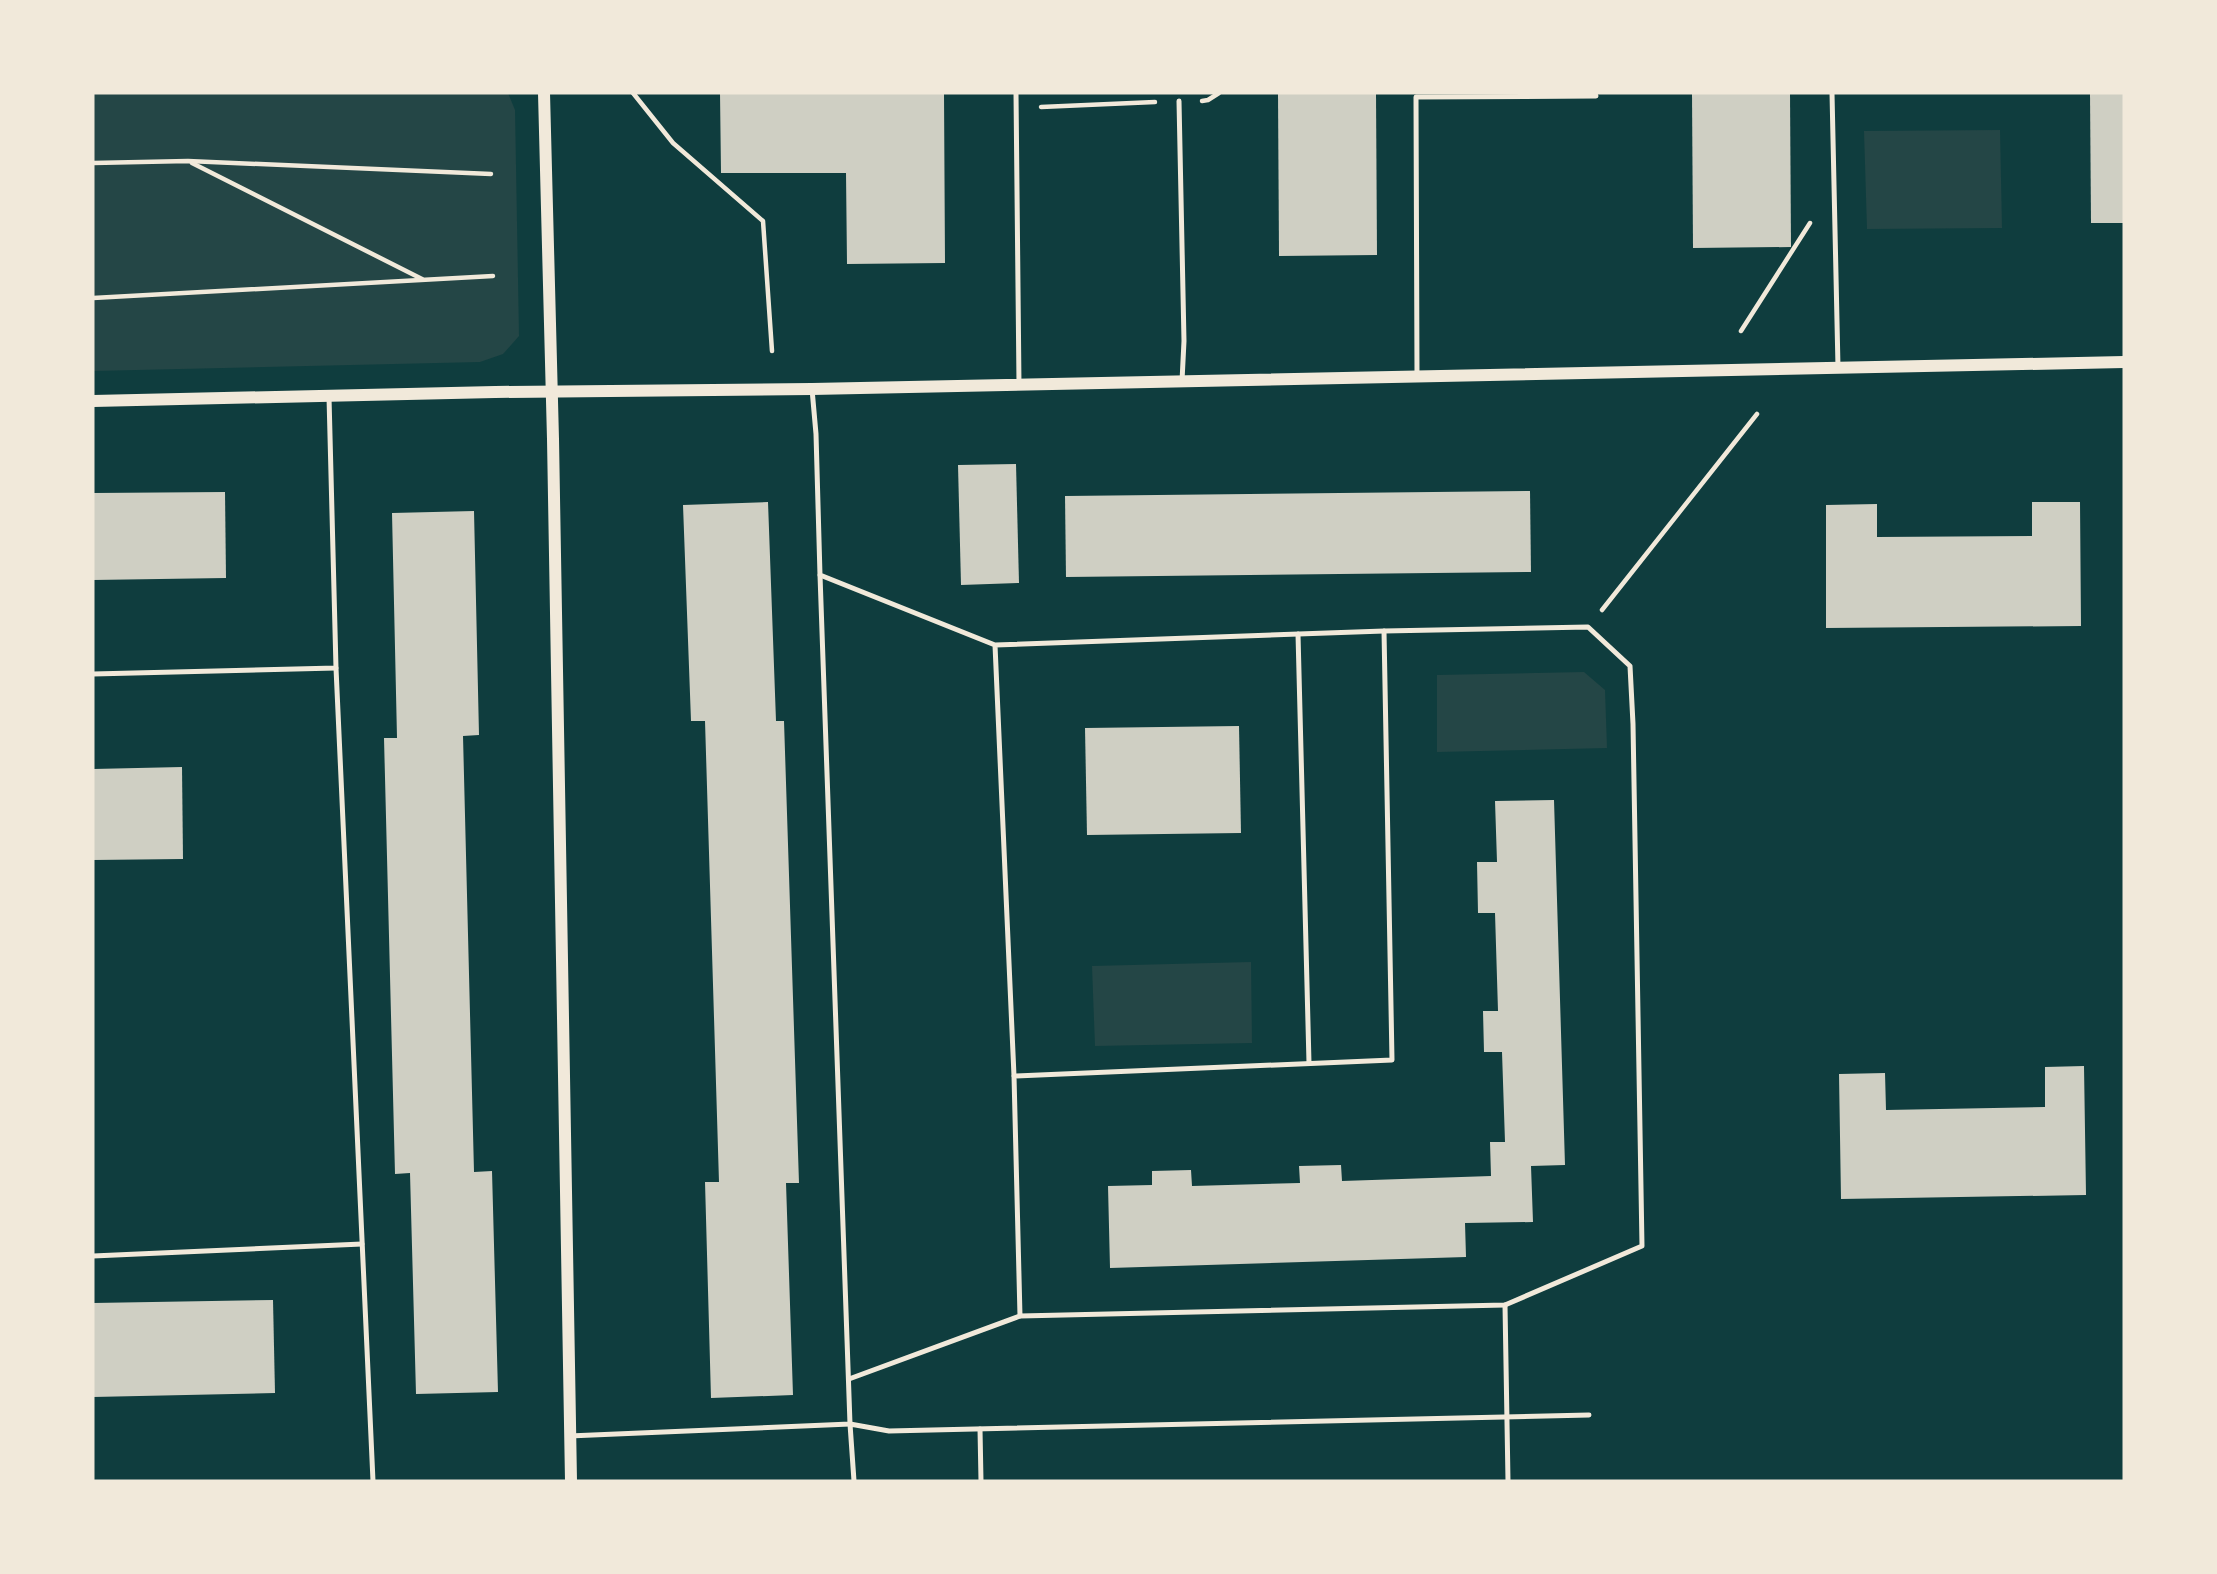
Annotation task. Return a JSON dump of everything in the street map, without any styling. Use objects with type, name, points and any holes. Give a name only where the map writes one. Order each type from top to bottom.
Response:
[{"type":"street","points":[[544,93],[571,1481]]},
{"type":"street","points":[[93,401],[2124,362]]},
{"type":"lane","points":[[1016,93],[1019,385]]},
{"type":"lane","points":[[1832,93],[1838,367]]},
{"type":"lane","points":[[1417,375],[1416,97],[1596,96]]},
{"type":"lane","points":[[1179,101],[1184,341],[1182,381]]},
{"type":"lane","points":[[812,389],[816,434],[854,1481]]},
{"type":"lane","points":[[328,396],[336,668],[373,1481]]},
{"type":"lane","points":[[820,575],[995,645],[1384,631],[1588,627],[1630,666],[1633,738],[1642,1247],[1505,1305],[1020,1316],[849,1379]]},
{"type":"lane","points":[[1014,1076],[1392,1060],[1384,631]]},
{"type":"lane","points":[[1298,634],[1309,1063]]},
{"type":"lane","points":[[995,645],[1014,1076],[1020,1316]]},
{"type":"lane","points":[[93,674],[336,668]]},
{"type":"lane","points":[[93,1256],[362,1244]]},
{"type":"lane","points":[[1505,1305],[1508,1481]]},
{"type":"lane","points":[[569,1436],[850,1424],[889,1432],[1589,1415]]},
{"type":"lane","points":[[980,1429],[981,1481]]},
{"type":"path","points":[[633,93],[673,143],[763,221],[772,351]]},
{"type":"path","points":[[1016,107],[1208,100],[1219,93]]},
{"type":"path","points":[[93,163],[188,161],[491,174]]},
{"type":"path","points":[[188,161],[423,279]]},
{"type":"path","points":[[1741,331],[1834,186]]},
{"type":"path","points":[[93,298],[493,275]]},
{"type":"path","points":[[1588,627],[1757,414]]},
{"type":"shaded area","points":[[93,93],[508,93],[515,110],[519,336],[503,354],[480,362],[93,371]]},
{"type":"shaded area","points":[[2000,130],[2002,228],[1867,229],[1864,131]]},
{"type":"shaded area","points":[[1584,672],[1605,690],[1607,748],[1437,752],[1437,675]]},
{"type":"shaded area","points":[[1251,962],[1252,1043],[1095,1046],[1092,966]]},
{"type":"building","points":[[720,93],[944,93],[945,263],[847,264],[846,173],[721,173]]},
{"type":"building","points":[[1278,93],[1376,93],[1377,255],[1279,256]]},
{"type":"building","points":[[1692,93],[1790,93],[1791,247],[1693,248]]},
{"type":"building","points":[[2090,93],[2124,93],[2124,223],[2091,223]]},
{"type":"building","points":[[1016,464],[1019,583],[961,585],[958,465]]},
{"type":"building","points":[[1530,491],[1531,572],[1066,577],[1065,496]]},
{"type":"building","points":[[225,492],[226,578],[93,580],[93,493]]},
{"type":"building","points":[[768,502],[776,721],[784,721],[799,1183],[786,1183],[793,1395],[711,1398],[705,1182],[719,1182],[705,721],[691,721],[683,505]]},
{"type":"building","points":[[2032,502],[2080,502],[2081,626],[1826,628],[1826,505],[1877,504],[1877,537],[2032,536]]},
{"type":"building","points":[[474,511],[479,735],[463,736],[474,1172],[492,1171],[498,1392],[416,1394],[410,1173],[395,1174],[384,738],[397,738],[392,513]]},
{"type":"building","points":[[1239,726],[1241,833],[1087,835],[1085,728]]},
{"type":"building","points":[[182,767],[183,859],[93,860],[93,769]]},
{"type":"building","points":[[1554,800],[1565,1165],[1531,1166],[1533,1222],[1465,1223],[1466,1257],[1110,1268],[1108,1186],[1152,1185],[1152,1171],[1191,1170],[1192,1186],[1300,1183],[1299,1166],[1341,1165],[1342,1181],[1491,1176],[1490,1142],[1505,1142],[1502,1052],[1484,1052],[1483,1011],[1498,1011],[1495,913],[1478,913],[1477,862],[1497,862],[1495,801]]},
{"type":"building","points":[[2084,1066],[2086,1195],[1841,1199],[1839,1074],[1885,1073],[1886,1110],[2045,1107],[2045,1067]]},
{"type":"building","points":[[273,1300],[275,1393],[93,1397],[93,1303]]}]
